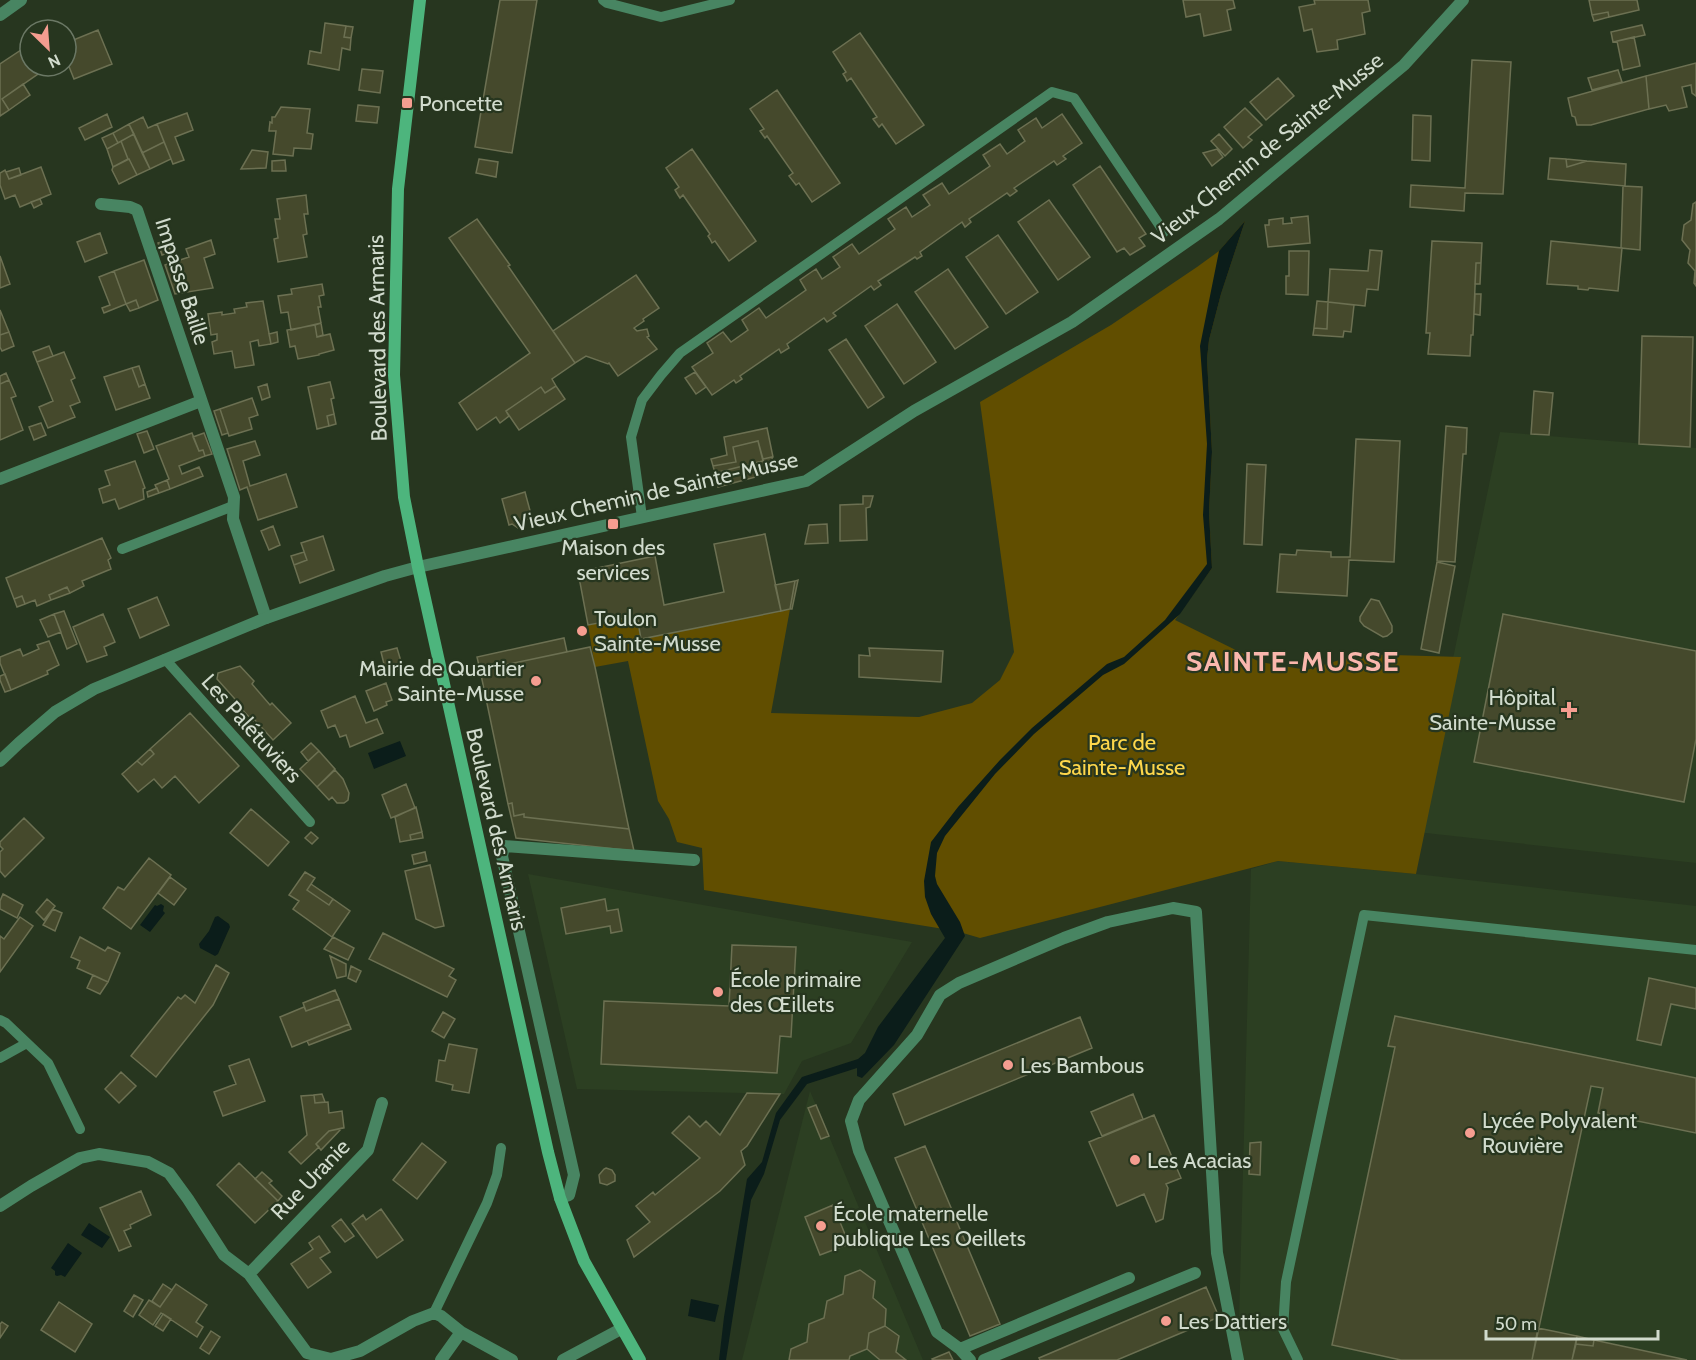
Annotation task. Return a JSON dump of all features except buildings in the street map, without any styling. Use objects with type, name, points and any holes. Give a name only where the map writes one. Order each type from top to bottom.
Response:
[{"type":"main road","name":"Boulevard des Armaris","points":[[420,0],[398,189],[394,375],[404,497],[560,1198],[584,1261],[640,1360]]},
{"type":"street","points":[[0,15],[21,0]]},
{"type":"street","name":"Vieux Chemin de Sainte-Musse","points":[[0,761],[55,712],[94,689],[266,618],[385,576],[806,481],[914,411],[1072,322],[1219,219],[1404,65],[1463,0]]},
{"type":"street","name":"Impasse Baille","points":[[101,204],[130,207],[137,210],[234,497],[233,519],[266,618]]},
{"type":"street","points":[[0,479],[201,401]]},
{"type":"street","points":[[560,1198],[569,1195],[574,1175],[502,856],[504,846],[694,860]]},
{"type":"street","points":[[970,1360],[960,1349],[937,1332],[859,1151],[851,1121],[859,1100],[917,1035],[940,995],[959,983],[1064,938],[1108,922],[1173,908],[1196,912],[1217,1253],[1238,1360]]},
{"type":"street","name":"Rue Uranie","points":[[249,1274],[368,1150],[382,1103]]},
{"type":"street","points":[[0,1206],[80,1158],[99,1154],[148,1162],[168,1173],[188,1199],[224,1255],[249,1274],[307,1353],[331,1359],[360,1352],[413,1321],[434,1313],[460,1332],[512,1360]]},
{"type":"street","points":[[984,1360],[1195,1273]]},
{"type":"street","points":[[960,1349],[1129,1278]]},
{"type":"street","points":[[563,1360],[621,1329]]},
{"type":"street","points":[[441,1360],[460,1332]]},
{"type":"lane","points":[[603,0],[661,17],[730,0]]},
{"type":"lane","points":[[642,517],[631,437],[642,400],[680,354],[1052,92],[1074,98],[1164,232]]},
{"type":"lane","points":[[122,549],[233,506]]},
{"type":"lane","name":"Les Palétuviers","points":[[165,659],[310,822]]},
{"type":"lane","points":[[1298,1360],[1283,1329],[1286,1282],[1364,915],[1696,950]]},
{"type":"lane","points":[[0,1020],[48,1063],[80,1129]]},
{"type":"lane","points":[[0,1058],[27,1043]]},
{"type":"lane","points":[[434,1313],[487,1203],[497,1175],[501,1148]]},
{"type":"shaded area","name":"Hôpital Sainte-Musse","points":[[1500,432],[1696,448],[1696,863],[1417,832]]},
{"type":"shaded area","name":"Lycée Polyvalent Rouvière","points":[[1278,861],[1416,874],[1696,906],[1696,1360],[1238,1360],[1251,869]]},
{"type":"shaded area","name":"École primaire des Œillets","points":[[528,874],[912,942],[851,1043],[802,1061],[784,1094],[577,1089]]},
{"type":"shaded area","name":"École maternelle publique Les Oeillets","points":[[810,1091],[923,1360],[742,1360]]},
{"type":"green space","name":"Parc de Sainte-Musse","points":[[1245,221],[1221,294],[1209,340],[1207,359],[1212,452],[1209,512],[1212,568],[1175,620],[1260,662],[1307,670],[1359,654],[1461,657],[1416,874],[1278,861],[980,938],[956,931],[704,890],[702,848],[677,842],[669,819],[658,801],[628,661],[595,667],[588,625],[637,616],[642,639],[790,609],[771,713],[919,717],[972,703],[1000,680],[1014,652],[980,402],[1111,325],[1197,267],[1219,251]]},
{"type":"water","points":[[1245,221],[1221,294],[1209,340],[1207,359],[1212,452],[1209,512],[1212,568],[1180,614],[1124,664],[1103,675],[1034,734],[995,774],[945,836],[937,853],[935,876],[965,936],[894,1045],[862,1078],[857,1076],[857,1068],[807,1084],[780,1120],[764,1174],[751,1200],[726,1360],[719,1360],[747,1179],[762,1162],[776,1113],[802,1077],[858,1059],[865,1053],[878,1027],[945,938],[931,914],[925,897],[924,881],[931,842],[958,807],[1032,728],[1107,664],[1124,657],[1165,620],[1207,564],[1203,515],[1207,444],[1200,346],[1219,251]]},
{"type":"water","points":[[400,741],[406,756],[374,769],[368,753]]},
{"type":"water","points":[[155,905],[164,906],[165,913],[150,932],[140,925]]},
{"type":"water","points":[[218,916],[230,927],[215,956],[200,948],[199,944],[209,931],[215,917]]},
{"type":"water","points":[[89,1223],[110,1237],[102,1248],[81,1235]]},
{"type":"water","points":[[68,1243],[82,1253],[65,1277],[57,1276],[51,1268]]},
{"type":"water","points":[[691,1299],[719,1305],[715,1322],[688,1316]]},
{"type":"place","name":"Poncette","points":[[407,103]]},
{"type":"place","name":"Maison des services","points":[[613,524]]},
{"type":"place","name":"Toulon Sainte-Musse","points":[[582,631]]},
{"type":"place","name":"Mairie de Quartier Sainte-Musse","points":[[536,681]]},
{"type":"place","name":"Hôpital Sainte-Musse","points":[[1569,710]]},
{"type":"place","name":"École primaire des Œillets","points":[[718,992]]},
{"type":"place","name":"Les Bambous","points":[[1008,1065]]},
{"type":"place","name":"Lycée Polyvalent Rouvière","points":[[1470,1133]]},
{"type":"place","name":"Les Acacias","points":[[1135,1160]]},
{"type":"place","name":"École maternelle publique Les Oeillets","points":[[821,1226]]},
{"type":"place","name":"Les Dattiers","points":[[1166,1321]]},
{"type":"district","name":"SAINTE-MUSSE","points":[[1293,661]]}]
